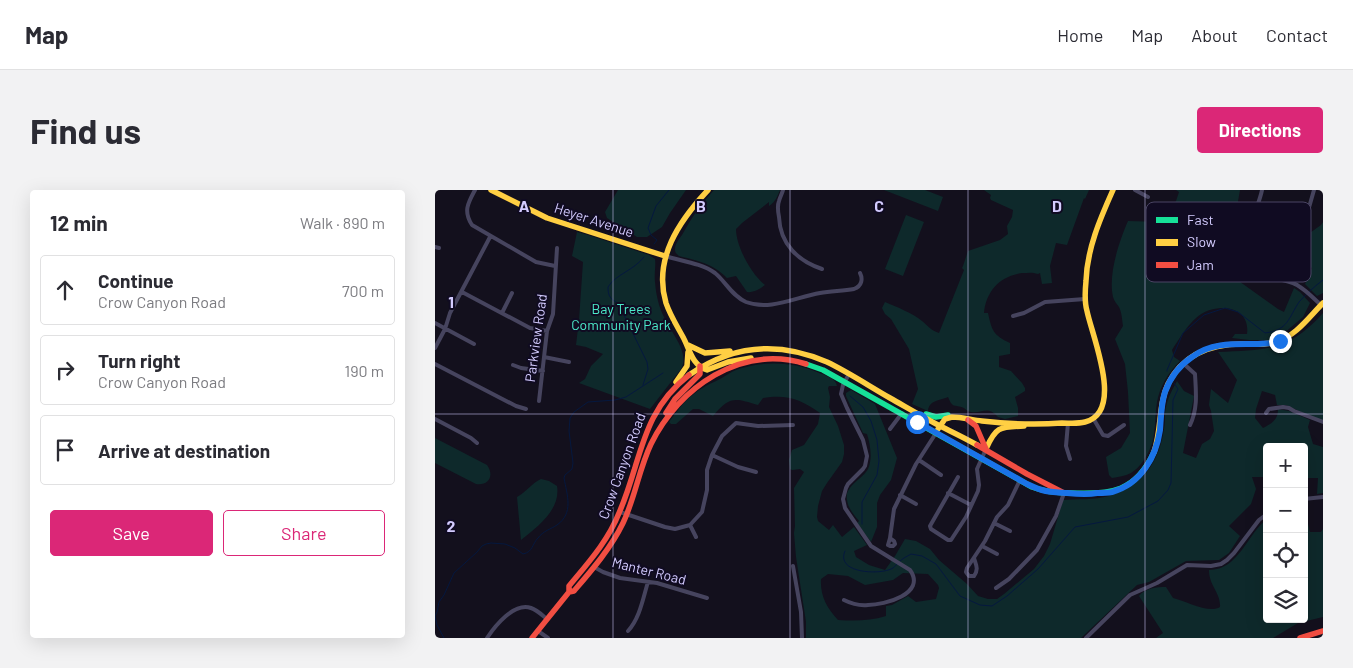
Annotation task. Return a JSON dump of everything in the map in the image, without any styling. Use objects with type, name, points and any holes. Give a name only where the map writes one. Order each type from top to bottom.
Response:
[{"type":"main road","name":"Heyer Avenue","points":[[491,190],[547,218],[665,256]]},
{"type":"main road","points":[[661,424],[675,399],[700,374],[699,363],[687,346],[670,314],[664,296],[661,278],[665,256],[683,219],[693,205],[708,190]]},
{"type":"main road","points":[[912,410],[936,417],[950,415],[982,421],[1036,424],[1081,423],[1097,415],[1104,401],[1105,391],[1085,299],[1085,281],[1091,245],[1113,190]]},
{"type":"main road","name":"Crow Canyon Road","points":[[532,638],[569,592],[574,591],[591,564],[613,542],[646,454],[661,424],[682,400],[698,386],[709,378],[739,364],[765,359],[784,359],[804,363],[823,370],[1042,491],[1059,494],[1111,492],[1138,477],[1151,460],[1157,447],[1165,392],[1170,381],[1184,364],[1202,350],[1220,345],[1280,341],[1292,334],[1322,304]]},
{"type":"main road","points":[[687,346],[705,353],[740,351]]},
{"type":"main road","points":[[666,397],[687,366],[687,346]]},
{"type":"main road","name":"Crow Canyon Road","points":[[623,514],[627,492],[646,428],[666,397],[681,380],[700,367],[721,357],[740,351],[771,348],[812,356],[827,362],[1064,493]]},
{"type":"main road","points":[[700,367],[707,370],[728,362],[743,359],[756,357],[765,359]]},
{"type":"main road","points":[[936,433],[945,419],[964,417],[976,426],[986,449]]},
{"type":"main road","points":[[986,449],[994,433],[1001,428],[1036,424]]},
{"type":"main road","points":[[1007,462],[1009,467],[1017,472],[1020,480],[1027,478],[1051,486]]},
{"type":"main road","points":[[1300,638],[1323,631]]},
{"type":"street","points":[[475,190],[467,207],[467,218],[475,228],[536,262],[555,266]]},
{"type":"street","points":[[783,190],[778,202],[778,208],[781,230],[785,241],[800,258],[822,269]]},
{"type":"street","points":[[1135,190],[1148,197]]},
{"type":"street","points":[[435,348],[445,329],[450,312],[490,237]]},
{"type":"street","name":"Parkview Road","points":[[539,401],[547,332],[553,314],[557,248]]},
{"type":"street","points":[[665,256],[707,268],[719,277],[737,297],[759,304],[777,303],[822,293],[857,288],[861,285],[862,281],[859,272]]},
{"type":"street","points":[[1289,282],[1299,285],[1322,304]]},
{"type":"street","points":[[462,292],[530,328],[547,332]]},
{"type":"street","points":[[502,313],[512,293]]},
{"type":"street","points":[[1013,316],[1024,313],[1045,302],[1085,299]]},
{"type":"street","points":[[435,324],[474,344]]},
{"type":"street","points":[[544,358],[569,362]]},
{"type":"street","points":[[435,364],[517,406],[527,409]]},
{"type":"street","points":[[1184,364],[1195,374],[1197,396],[1194,417],[1190,425]]},
{"type":"street","points":[[513,365],[543,371]]},
{"type":"street","points":[[845,600],[853,604],[867,606],[887,603],[899,598],[911,589],[914,582],[913,574],[905,566],[871,546],[845,508],[843,499],[845,488],[865,466],[867,456],[863,440],[841,394],[849,374]]},
{"type":"street","points":[[1266,413],[1269,408],[1283,407],[1323,422]]},
{"type":"street","points":[[890,429],[901,413]]},
{"type":"street","points":[[1093,418],[1105,436],[1109,436],[1124,425]]},
{"type":"street","points":[[435,419],[477,443]]},
{"type":"street","points":[[623,514],[675,529],[690,525],[702,512],[707,490],[707,470],[722,436],[736,423],[758,426],[793,425]]},
{"type":"street","points":[[1069,423],[1066,446],[1070,459]]},
{"type":"street","points":[[889,538],[894,509],[900,495],[936,433]]},
{"type":"street","points":[[958,478],[930,526],[931,529],[948,540],[951,540],[979,488],[977,469],[986,449]]},
{"type":"street","points":[[712,455],[738,467],[756,472]]},
{"type":"street","points":[[919,460],[941,475]]},
{"type":"street","points":[[974,558],[1000,513],[1008,505],[1020,480]]},
{"type":"street","points":[[949,493],[971,505]]},
{"type":"street","points":[[996,588],[1009,579],[1037,550],[1054,520],[1064,493]]},
{"type":"street","points":[[900,495],[916,504]]},
{"type":"street","points":[[1308,499],[1323,497]]},
{"type":"street","points":[[1085,638],[1131,595],[1157,583],[1187,565],[1211,566],[1221,564],[1227,560],[1263,517]]},
{"type":"street","points":[[994,523],[1010,531]]},
{"type":"street","points":[[690,525],[696,537]]},
{"type":"street","points":[[982,546],[997,554]]},
{"type":"street","name":"Manter Road","points":[[591,564],[603,572],[620,578],[657,583],[707,598]]},
{"type":"street","points":[[793,566],[801,612],[802,638]]},
{"type":"street","points":[[628,631],[639,612],[648,582]]},
{"type":"street","points":[[487,638],[507,615],[517,609],[529,607],[537,610],[547,619]]},
{"type":"street","points":[[538,631],[548,638]]},
{"type":"green space","points":[[618,190],[686,190],[662,227],[647,237],[637,237],[607,218],[605,212]]},
{"type":"green space","points":[[714,190],[780,190],[776,199],[769,206],[769,202],[736,229],[741,251],[745,259],[765,285],[752,292],[747,292],[736,276],[727,278],[710,266],[679,256],[675,252],[677,242],[697,211]]},
{"type":"green space","points":[[884,190],[925,190],[943,197],[938,211]]},
{"type":"green space","points":[[984,190],[1089,190],[1084,198],[1067,245],[1056,243],[1050,266],[1052,283],[1042,284],[1040,273],[1022,273],[1007,277],[991,291],[985,305],[984,313],[988,313],[994,332],[1010,343],[1010,354],[999,356],[999,367],[1011,371],[1025,388],[1025,391],[1015,397],[1018,416],[1005,419],[998,417],[991,411],[969,412],[964,408],[953,405],[948,397],[932,403],[928,411],[912,404],[918,389],[909,349],[882,308],[885,302],[899,308],[914,315],[932,330],[939,333],[964,270],[962,268],[968,251],[1000,240],[1008,234],[1007,226],[1012,217],[1013,210],[991,200],[991,195]]},
{"type":"green space","points":[[1176,190],[1240,190],[1238,202],[1175,202],[1179,192]]},
{"type":"green space","points":[[906,215],[924,222],[903,276],[885,269]]},
{"type":"green space","points":[[1128,221],[1146,222],[1146,282],[1240,282],[1284,312],[1294,288],[1310,303],[1303,317],[1283,334],[1271,340],[1232,338],[1235,334],[1247,334],[1247,324],[1237,312],[1229,309],[1212,310],[1196,318],[1172,350],[1174,357],[1180,361],[1168,375],[1158,396],[1152,444],[1147,456],[1140,466],[1131,473],[1112,478],[1109,475],[1106,457],[1121,448],[1130,433],[1125,364],[1115,339],[1123,326],[1121,312],[1113,298],[1112,288],[1115,258]]},
{"type":"green space","points":[[1323,222],[1323,293],[1317,296],[1305,284],[1306,282],[1311,282],[1311,232]]},
{"type":"green space","name":"Bay Trees Community Park","points":[[577,232],[649,255],[655,259],[658,301],[663,315],[682,350],[683,363],[681,369],[650,409],[579,383],[585,379],[591,366],[603,354],[576,345],[583,262],[572,256]]},
{"type":"green space","points":[[1323,313],[1323,422],[1286,405],[1277,405],[1275,395],[1262,391],[1255,418],[1263,428],[1274,421],[1278,409],[1289,411],[1310,420],[1308,427],[1313,444],[1323,447],[1323,493],[1317,494],[1318,478],[1308,478],[1308,443],[1263,443],[1263,477],[1252,477],[1256,489],[1251,504],[1229,526],[1240,536],[1229,553],[1219,560],[1186,561],[1149,582],[1137,585],[1081,638],[806,638],[806,622],[794,533],[794,488],[804,472],[800,469],[790,469],[789,460],[792,450],[804,445],[818,424],[820,413],[800,401],[786,397],[771,397],[763,398],[758,405],[733,400],[724,405],[713,416],[699,409],[693,409],[676,424],[669,422],[689,398],[706,386],[742,368],[760,364],[789,364],[829,377],[837,386],[829,386],[828,388],[830,397],[829,407],[838,426],[844,445],[844,454],[842,462],[822,491],[818,506],[818,521],[829,530],[833,525],[842,537],[854,527],[867,545],[854,551],[856,557],[869,565],[885,570],[905,539],[916,541],[930,549],[939,560],[978,596],[997,599],[1034,569],[1044,556],[1050,544],[1063,500],[1092,499],[1121,492],[1147,472],[1162,441],[1166,405],[1177,381],[1184,391],[1194,396],[1183,453],[1196,458],[1202,444],[1210,439],[1214,431],[1209,405],[1211,389],[1228,403],[1237,380],[1218,352],[1263,349],[1287,342],[1299,335]],"holes":[[[903,573],[928,574],[938,585],[936,599],[916,602],[908,596],[892,605],[886,606],[886,616],[874,619],[838,620],[823,596],[821,579],[828,574],[848,576],[865,585],[893,580]]]},
{"type":"green space","points":[[851,390],[875,404],[897,458],[891,480],[880,495],[877,503],[877,527],[871,542],[857,523],[859,521],[850,509],[847,500],[848,491],[866,473],[870,465],[871,456],[867,434],[863,433],[846,396],[846,393]]},
{"type":"green space","points":[[435,438],[487,465],[490,476],[487,482],[476,484],[435,463]]},
{"type":"green space","points":[[541,479],[557,486],[555,503],[546,517],[521,540],[517,497]]},
{"type":"green space","points":[[1263,522],[1263,623],[1298,623],[1273,638],[1156,638],[1163,633],[1139,596],[1148,590],[1166,587],[1173,598],[1204,608],[1215,609],[1220,607],[1219,598],[1211,581],[1209,570],[1228,564],[1235,558]]},
{"type":"green space","points":[[1308,524],[1310,532],[1321,532],[1323,529],[1323,617],[1308,621]]},
{"type":"waterway","points":[[654,244],[657,240],[651,235],[648,228],[656,206],[669,190]]},
{"type":"waterway","points":[[643,385],[648,369],[647,362],[618,303],[610,297],[608,287],[615,279],[635,266],[644,257]]},
{"type":"waterway","points":[[1167,371],[1183,333],[1204,315],[1225,308],[1238,312],[1265,333],[1273,332],[1286,323],[1299,302],[1323,280]]},
{"type":"waterway","points":[[444,638],[437,625],[435,616],[439,602],[454,573],[486,544],[505,544],[523,554],[526,553],[531,550],[540,536],[557,525],[566,515],[568,497],[564,478],[572,469],[573,463],[569,431],[570,418],[574,412],[588,402],[615,400],[626,397],[663,373]]},
{"type":"waterway","points":[[900,561],[911,554],[922,556],[936,564],[960,596],[980,605],[992,606],[1007,596],[1038,569],[1075,527],[1128,517],[1158,501],[1168,490],[1171,483],[1173,400],[1178,389],[1174,383]]},
{"type":"waterway","points":[[850,396],[863,407],[871,421],[877,440],[879,461],[877,475],[862,502],[862,524]]},
{"type":"waterway","points":[[845,551],[844,558],[846,564],[859,570],[868,572],[885,571],[892,569],[897,564]]},
{"type":"traffic: fast","points":[[806,364],[823,370],[1032,487],[1042,490],[1098,493],[1121,488],[1139,476],[1154,452]]},
{"type":"traffic: fast","points":[[926,414],[936,417],[948,415]]},
{"type":"traffic: slow","points":[[491,190],[547,218],[665,256]]},
{"type":"traffic: slow","points":[[708,190],[687,215],[671,242],[663,271],[666,303],[692,356],[702,368],[707,370],[728,362],[751,358]]},
{"type":"traffic: slow","points":[[938,429],[945,419],[952,417],[1002,423],[1042,424],[1082,423],[1097,415],[1103,404],[1105,389],[1099,354],[1086,307],[1085,288],[1092,246],[1099,223],[1113,190]]},
{"type":"traffic: slow","points":[[1154,452],[1165,392],[1181,365],[1199,353],[1219,346],[1230,344],[1268,344],[1283,339],[1302,326],[1323,303]]},
{"type":"traffic: slow","points":[[688,345],[705,353],[730,351]]},
{"type":"traffic: slow","points":[[689,375],[722,357],[756,349],[774,349],[809,355],[835,366],[927,419],[977,445]]},
{"type":"traffic: slow","points":[[676,382],[687,366],[688,352]]},
{"type":"traffic: slow","points":[[986,449],[993,436],[1000,429],[1024,426]]},
{"type":"traffic: jam","points":[[532,638],[569,592],[574,591],[588,575],[613,541],[627,513],[651,444],[663,423],[678,405],[695,388],[715,375],[736,365],[758,360],[782,359],[806,364]]},
{"type":"traffic: jam","points":[[666,413],[675,399],[700,374],[700,366]]},
{"type":"traffic: jam","points":[[569,592],[569,586],[597,551],[614,523],[627,494],[651,422],[673,390],[689,375]]},
{"type":"traffic: jam","points":[[968,420],[976,426],[986,449]]},
{"type":"traffic: jam","points":[[977,445],[1064,493]]},
{"type":"traffic: jam","points":[[1300,638],[1323,631]]},
{"type":"route","points":[[917,422],[1042,491],[1059,494],[1111,492],[1138,477],[1151,460],[1157,447],[1165,392],[1170,381],[1185,362],[1202,350],[1220,345],[1280,341]]}]
